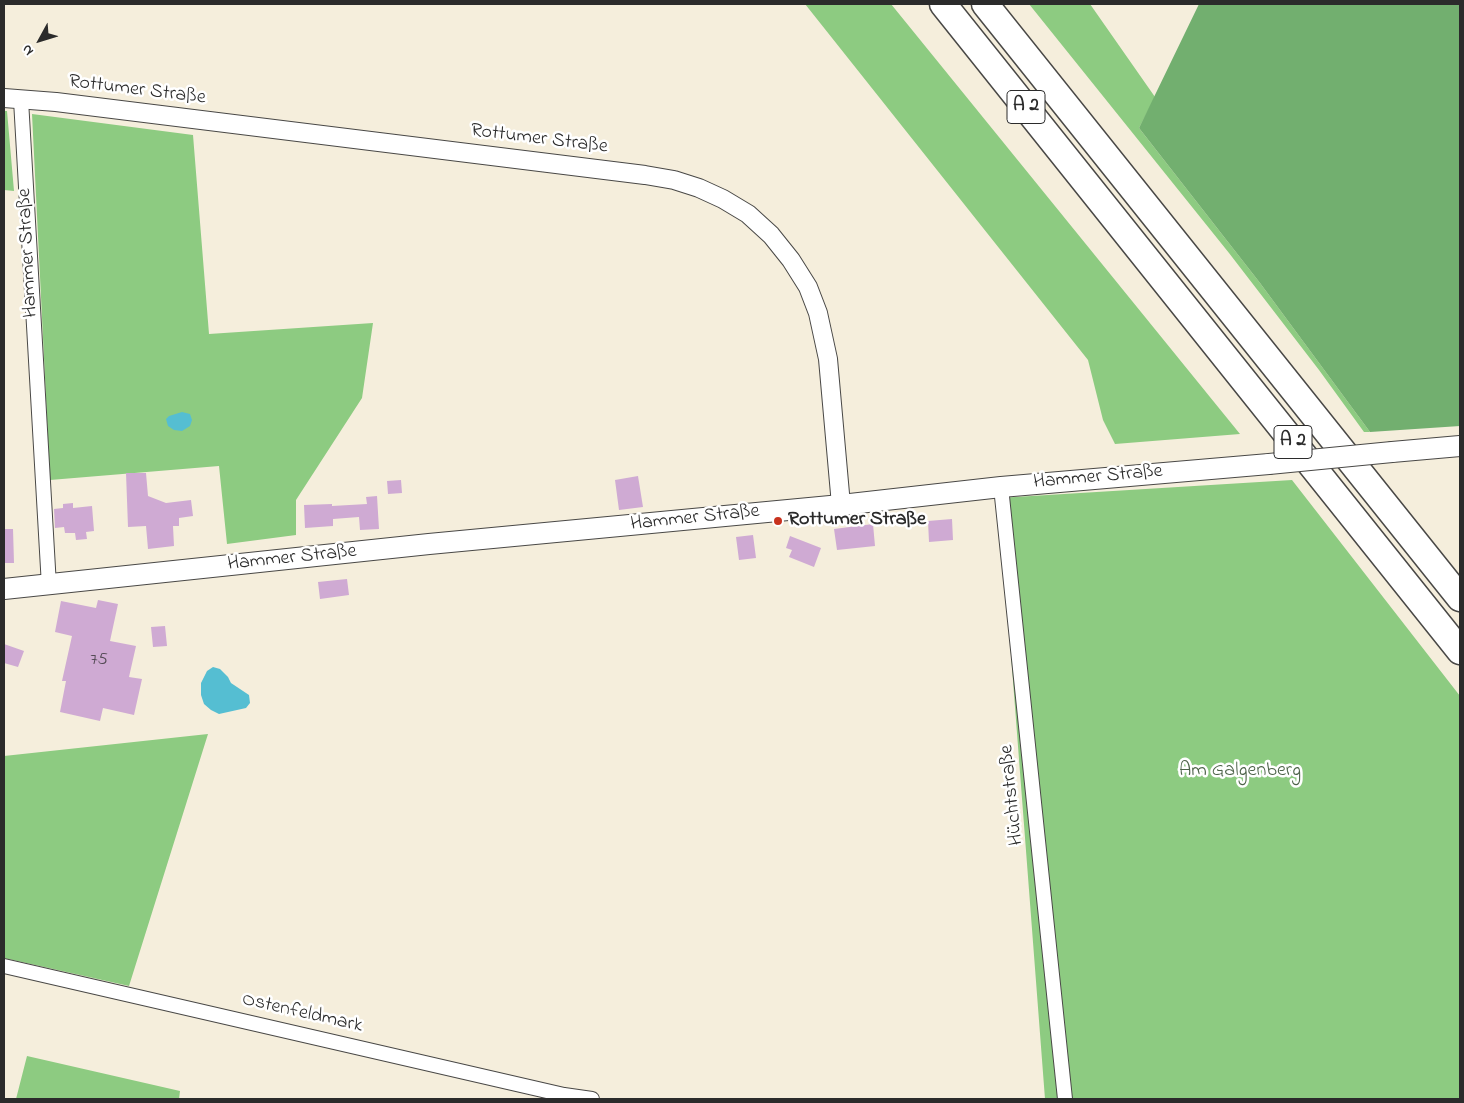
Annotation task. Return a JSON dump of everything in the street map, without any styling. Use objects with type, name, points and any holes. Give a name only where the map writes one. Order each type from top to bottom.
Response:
[{"type":"highway","name":"A 2","points":[[943,4],[1460,651]]},
{"type":"highway","name":"A 2","points":[[984,4],[1460,598]]},
{"type":"highway","points":[[1008,4],[1070,110]]},
{"type":"main road","name":"Hammer Straße","points":[[4,589],[49,586],[438,544],[841,505],[1001,487],[1460,446]]},
{"type":"street","name":"Rottumer Straße","points":[[12,99],[66,103],[645,175],[674,180],[699,188],[723,199],[748,214],[771,235],[791,260],[808,287],[818,313],[828,359],[841,505]]},
{"type":"street","name":"Hammer Straße","points":[[12,99],[49,586]]},
{"type":"street","name":"Hüchtstraße","points":[[1001,487],[1065,1099]]},
{"type":"street","name":"Ostenfeldmark","points":[[4,966],[554,1093],[592,1099]]},
{"type":"green space","points":[[805,4],[891,4],[1240,434],[1115,444],[1103,420],[1088,360]]},
{"type":"green space","points":[[1029,4],[1090,4],[1155,97],[1139,128],[1260,283],[1370,432],[1364,432],[1229,253]]},
{"type":"green space","points":[[1199,4],[1460,4],[1460,426],[1370,432],[1260,283],[1139,128]]},
{"type":"green space","points":[[4,111],[7,111],[14,191],[4,190]]},
{"type":"green space","points":[[32,114],[193,135],[209,334],[373,323],[362,398],[296,500],[296,535],[227,544],[219,466],[50,480]]},
{"type":"green space","name":"Am Galgenberg","points":[[1292,480],[1460,696],[1460,1099],[1045,1099],[999,498]]},
{"type":"green space","points":[[208,734],[129,986],[4,958],[4,756]]},
{"type":"green space","points":[[27,1056],[180,1091],[179,1099],[16,1099]]},
{"type":"water","points":[[182,412],[190,414],[192,420],[190,426],[182,431],[174,430],[168,426],[166,419],[169,416]]},
{"type":"water","points":[[213,667],[220,669],[231,683],[249,695],[250,703],[246,708],[219,714],[204,704],[201,695],[201,683],[207,671]]},
{"type":"building","points":[[126,473],[146,473],[148,496],[166,503],[191,500],[193,516],[179,518],[179,526],[173,526],[174,546],[148,549],[146,526],[128,527]]},
{"type":"building","points":[[638,476],[643,507],[619,510],[615,480]]},
{"type":"building","points":[[401,480],[402,493],[388,494],[387,481]]},
{"type":"building","points":[[377,496],[379,529],[360,530],[359,517],[333,519],[333,526],[305,528],[304,505],[367,504],[366,497]]},
{"type":"building","points":[[73,503],[73,508],[92,506],[94,531],[86,532],[87,539],[76,540],[75,533],[65,533],[64,527],[55,528],[54,509],[63,508],[63,504]]},
{"type":"building","points":[[952,519],[953,540],[929,542],[928,521]]},
{"type":"building","points":[[873,524],[875,546],[837,550],[834,529]]},
{"type":"building","points":[[4,529],[13,529],[14,563],[4,563]]},
{"type":"building","points":[[753,535],[756,558],[739,560],[736,537]]},
{"type":"building","points":[[790,536],[821,548],[814,567],[789,557],[792,550],[786,548]]},
{"type":"building","points":[[347,579],[349,595],[320,599],[318,582]]},
{"type":"building","points":[[98,600],[118,604],[110,641],[136,646],[129,677],[142,679],[134,715],[103,708],[100,721],[60,712],[66,681],[62,681],[72,636],[55,632],[61,601],[96,608]]},
{"type":"building","points":[[165,626],[167,646],[153,647],[151,627]]},
{"type":"building","points":[[4,644],[24,651],[18,667],[4,663]]},
{"type":"place","name":"Rottumer Straße","points":[[778,521]]}]
